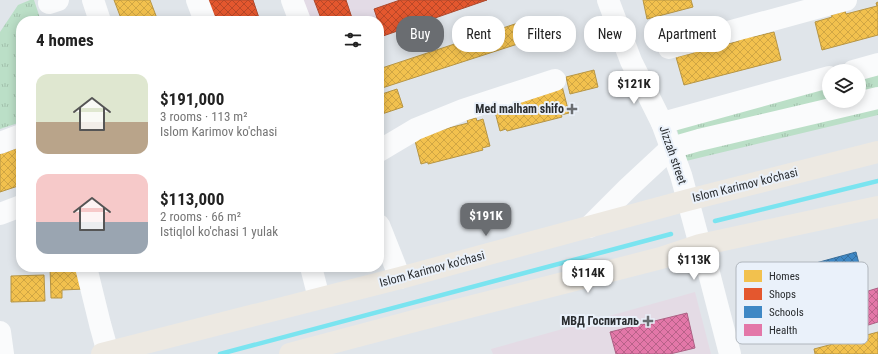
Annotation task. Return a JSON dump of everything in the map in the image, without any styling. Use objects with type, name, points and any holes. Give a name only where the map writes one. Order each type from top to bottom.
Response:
[{"type":"main road","name":"Islom Karimov ko'chasi","points":[[105,353],[400,278],[688,200],[878,152]]},
{"type":"main road","points":[[290,354],[661,258],[700,245],[878,206]]},
{"type":"street","points":[[93,0],[98,16]]},
{"type":"street","points":[[197,0],[203,16]]},
{"type":"street","points":[[292,0],[298,16]]},
{"type":"street","name":"Jizzah street","points":[[608,0],[631,61],[662,123],[681,175],[730,354]]},
{"type":"street","points":[[731,31],[846,0]]},
{"type":"street","points":[[866,67],[878,64]]},
{"type":"street","points":[[384,148],[416,129],[463,110],[555,80]]},
{"type":"street","points":[[662,123],[822,80]]},
{"type":"street","points":[[589,227],[671,148],[699,140],[878,98]]},
{"type":"street","points":[[0,143],[16,137]]},
{"type":"street","points":[[0,214],[16,208]]},
{"type":"street","points":[[384,238],[400,278]]},
{"type":"street","points":[[87,272],[100,324],[105,353]]},
{"type":"street","points":[[312,272],[319,298]]},
{"type":"street","points":[[0,332],[3,354]]},
{"type":"shaded area","points":[[303,0],[475,0],[431,16],[396,16],[396,29],[384,33],[384,16],[309,16]]},
{"type":"shaded area","name":"МВД Госпиталь","points":[[695,292],[711,354],[493,354],[491,349]]},
{"type":"green space","points":[[34,0],[39,16],[16,16],[16,124],[0,129],[0,32],[18,5]]},
{"type":"green space","points":[[878,70],[878,115],[686,161],[676,126],[822,85],[822,108],[866,108],[866,73]]},
{"type":"building: Homes","points":[[114,0],[150,0],[156,16],[120,16]]},
{"type":"building: Homes","points":[[643,0],[691,0],[693,7],[658,16],[646,16]]},
{"type":"building: Homes","points":[[878,2],[878,35],[822,50],[815,22],[845,11],[846,14],[877,6],[876,3]]},
{"type":"building: Homes","points":[[250,6],[253,16],[222,16]]},
{"type":"building: Homes","points":[[513,25],[513,46],[505,48],[505,27]]},
{"type":"building: Homes","points":[[774,32],[781,60],[684,85],[676,57],[693,52],[731,52],[731,43],[739,41],[738,38],[752,34],[753,37]]},
{"type":"building: Homes","points":[[452,45],[452,52],[493,52],[384,87],[384,67],[430,52],[444,52],[444,47]]},
{"type":"building: Homes","points":[[594,70],[598,87],[570,94],[566,77]]},
{"type":"building: Homes","points":[[562,86],[569,113],[561,115],[562,117],[507,131],[506,129],[500,131],[493,104]]},
{"type":"building: Homes","points":[[397,89],[403,107],[384,113],[384,93]]},
{"type":"building: Homes","points":[[476,118],[477,121],[483,119],[490,146],[482,148],[483,150],[428,164],[428,162],[421,164],[414,137],[468,123],[467,120]]},
{"type":"building: Homes","points":[[16,149],[16,187],[0,192],[0,154]]},
{"type":"building: Homes","points":[[50,272],[84,272],[85,289],[62,290],[62,298],[51,298]]},
{"type":"building: Homes","points":[[44,275],[45,301],[11,302],[11,276]]},
{"type":"building: Homes","points":[[878,332],[878,354],[815,354],[814,349],[833,344],[868,344],[868,335]]},
{"type":"building: Shops","points":[[208,0],[253,0],[258,16],[213,16]]},
{"type":"building: Shops","points":[[314,0],[346,0],[351,16],[320,16]]},
{"type":"building: Shops","points":[[400,0],[487,0],[441,16],[396,16],[396,32],[384,36],[384,16],[376,16],[374,9]]},
{"type":"building: Schools","points":[[856,252],[859,262],[820,262]]},
{"type":"building: Health","points":[[878,288],[878,322],[868,325],[868,291]]},
{"type":"building: Health","points":[[687,313],[695,348],[670,354],[616,354],[610,332]]},
{"type":"waterway","points":[[715,221],[878,181]]},
{"type":"waterway","points":[[220,354],[671,234]]},
{"type":"place","name":"Med malham shifo","points":[[572,109]]},
{"type":"place","name":"МВД Госпиталь","points":[[648,321]]}]
